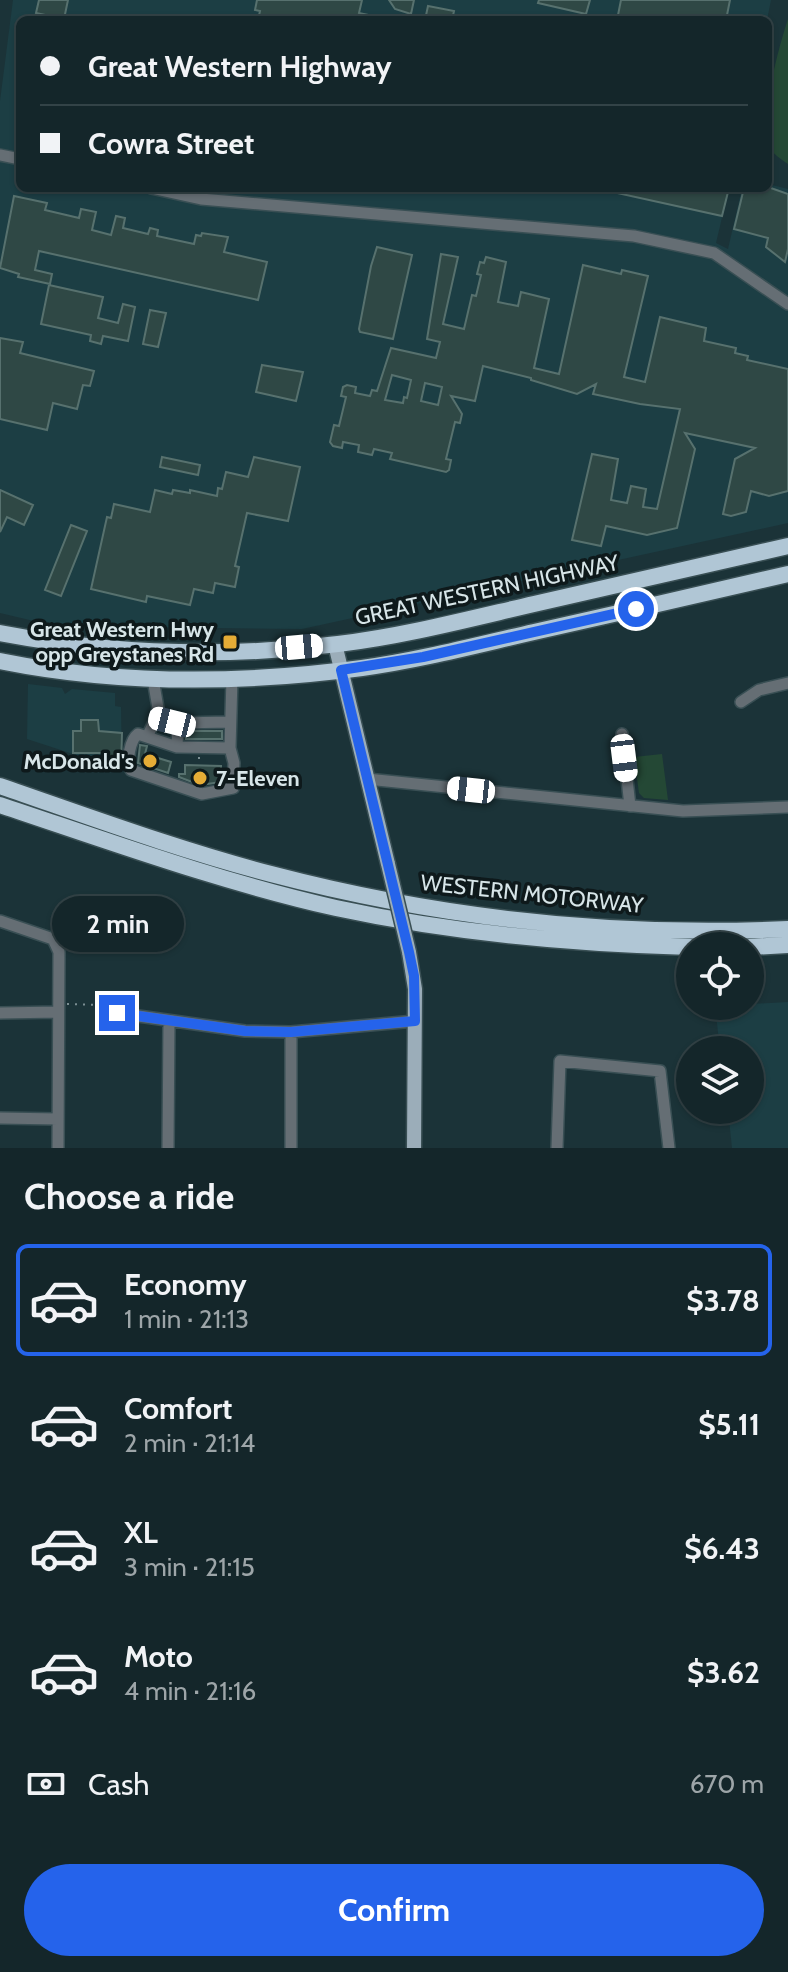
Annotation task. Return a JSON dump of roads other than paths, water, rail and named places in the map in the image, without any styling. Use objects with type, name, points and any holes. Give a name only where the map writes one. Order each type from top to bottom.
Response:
[{"type":"highway","name":"GREAT WESTERN HIGHWAY","points":[[0,633],[91,648],[141,651],[223,652],[335,644],[427,629],[788,546]]},
{"type":"highway","points":[[0,661],[84,675],[153,679],[232,678],[341,670],[453,650],[788,574]]},
{"type":"highway","name":"WESTERN MOTORWAY","points":[[0,786],[223,860],[381,899],[581,926],[721,931],[788,929]]},
{"type":"highway","name":"WESTERN MOTORWAY","points":[[0,805],[224,879],[370,915],[507,936],[676,947]]},
{"type":"highway","points":[[764,946],[788,945]]},
{"type":"main road","points":[[335,644],[414,976],[414,1148]]},
{"type":"street","points":[[169,192],[201,199],[634,236],[714,253],[788,304]]},
{"type":"street","points":[[230,748],[177,747],[138,734],[133,738],[128,760],[131,770],[202,794],[224,792],[234,786],[229,722],[232,678]]},
{"type":"street","points":[[147,737],[158,708],[153,679]]},
{"type":"street","points":[[741,702],[759,690],[788,683]]},
{"type":"street","points":[[156,718],[178,723],[229,722]]},
{"type":"street","points":[[177,747],[178,723]]},
{"type":"street","points":[[622,734],[630,806]]},
{"type":"street","points":[[367,779],[683,811],[788,807]]},
{"type":"street","points":[[0,921],[47,937],[57,945],[58,1148]]},
{"type":"street","points":[[0,1013],[58,1008]]},
{"type":"street","points":[[117,1013],[245,1031],[291,1032],[415,1021]]},
{"type":"street","points":[[168,1148],[169,1021]]},
{"type":"street","points":[[291,1032],[291,1148]]},
{"type":"street","points":[[557,1148],[560,1061],[660,1071],[669,1148]]},
{"type":"street","points":[[0,1118],[58,1119]]},
{"type":"place","name":"Great Western Hwy opp Greystanes Rd","points":[[230,642]]},
{"type":"place","name":"McDonald's","points":[[150,761]]},
{"type":"place","name":"7-Eleven","points":[[200,778]]}]
